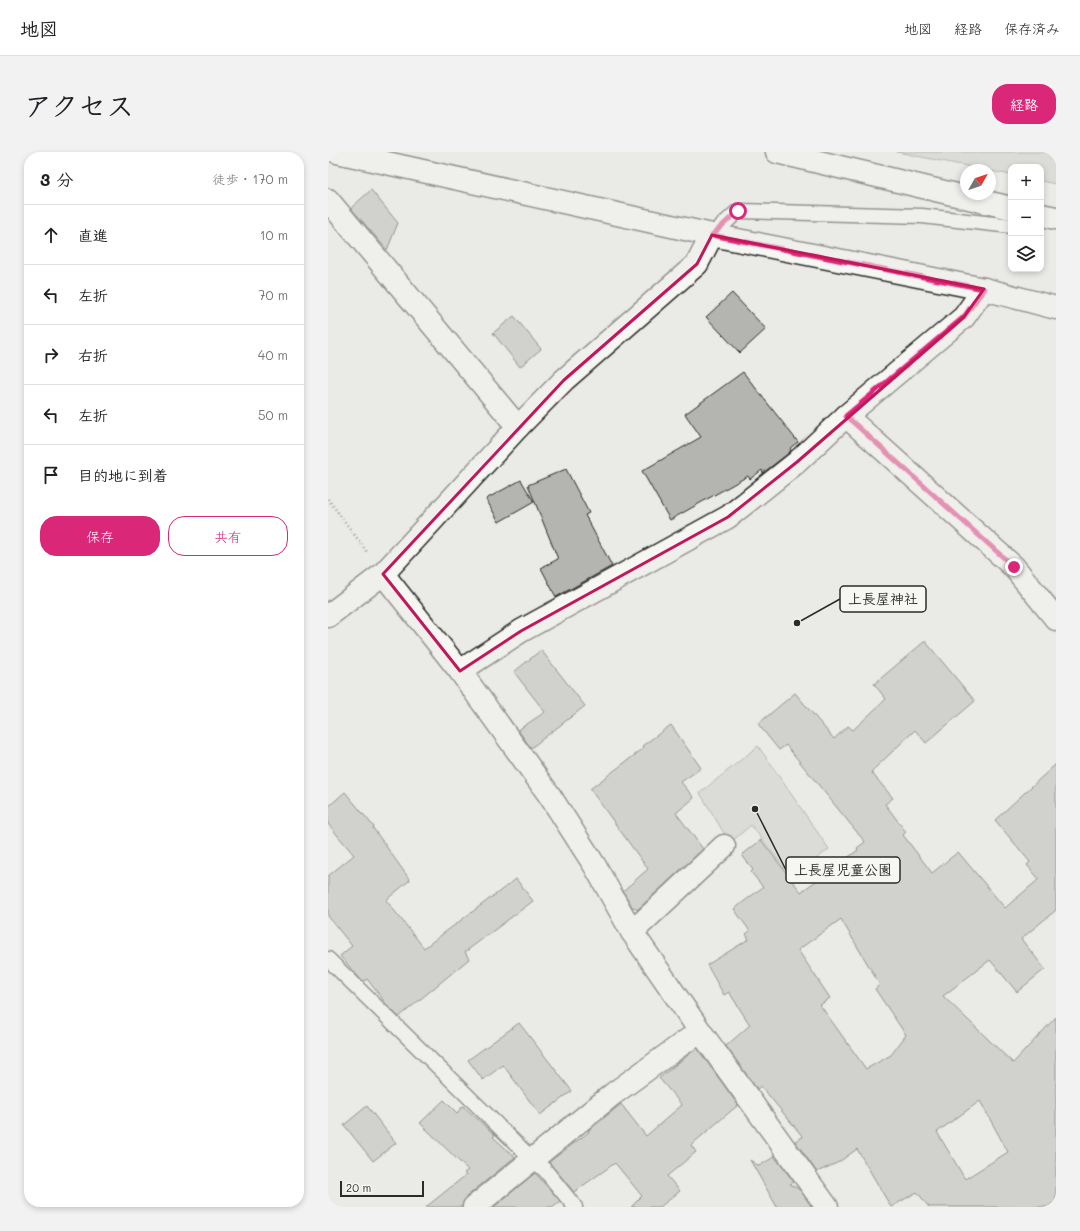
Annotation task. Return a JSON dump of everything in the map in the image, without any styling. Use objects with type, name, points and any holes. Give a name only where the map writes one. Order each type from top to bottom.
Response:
[{"type":"street","points":[[337,152],[712,235],[984,289],[1056,308]]},
{"type":"street","points":[[777,152],[1008,207]]},
{"type":"street","points":[[328,200],[518,427]]},
{"type":"street","points":[[1044,216],[1056,218]]},
{"type":"street","points":[[328,616],[383,574],[518,427],[564,380],[697,264],[712,235]]},
{"type":"street","points":[[460,671],[521,631],[728,517],[797,462],[846,416],[964,317],[984,289]]},
{"type":"street","points":[[846,416],[1014,567],[1056,619]]},
{"type":"street","points":[[383,574],[460,671],[550,796],[595,866],[632,932],[700,1030],[827,1207]]},
{"type":"street","points":[[632,932],[724,846]]},
{"type":"street","points":[[474,1207],[613,1094],[700,1030]]},
{"type":"lane","points":[[712,235],[738,211],[922,216],[1008,226]]},
{"type":"lane","points":[[1044,226],[1056,226]]},
{"type":"lane","points":[[328,959],[545,1170],[574,1207]]},
{"type":"path","points":[[328,499],[383,574]]},
{"type":"highlighted area","points":[[712,235],[984,289],[964,317],[797,462],[728,517],[521,631],[460,671],[383,574],[564,380],[697,264]]},
{"type":"shaded area","points":[[897,152],[1056,152],[1056,184],[1044,182],[1044,164],[1008,164],[1008,174],[996,172],[996,164],[960,165]]},
{"type":"shaded area","points":[[758,746],[829,849],[792,878],[751,825],[730,843],[700,793]]},
{"type":"building","points":[[371,190],[398,223],[387,250],[351,208]]},
{"type":"building","points":[[732,293],[766,329],[740,353],[706,317]]},
{"type":"building","points":[[514,316],[541,349],[520,367],[493,333]]},
{"type":"building","points":[[743,372],[798,442],[790,448],[791,450],[789,453],[763,473],[762,470],[750,479],[748,476],[670,520],[642,471],[701,437],[685,414]]},
{"type":"building","points":[[566,469],[589,513],[585,515],[612,566],[556,597],[541,568],[558,559],[528,485]]},
{"type":"building","points":[[521,480],[534,502],[499,522],[486,499]]},
{"type":"building","points":[[925,641],[975,701],[926,743],[915,730],[871,772],[893,798],[885,804],[906,832],[903,835],[932,873],[958,852],[1005,908],[1039,879],[1027,865],[1030,862],[995,820],[1056,764],[1056,910],[1021,939],[1045,969],[1017,992],[990,960],[943,996],[1013,1063],[1056,1017],[1056,1201],[1048,1207],[929,1207],[917,1192],[891,1207],[857,1149],[839,1162],[817,1172],[795,1141],[803,1137],[761,1086],[757,1089],[726,1046],[750,1025],[729,992],[724,995],[707,965],[749,939],[746,934],[750,931],[734,909],[763,887],[751,872],[753,870],[742,855],[761,840],[801,892],[858,850],[857,848],[865,842],[786,745],[779,750],[758,724],[795,693],[834,739],[848,726],[853,730],[886,699],[874,684]],"holes":[[[841,919],[880,985],[875,989],[906,1035],[891,1055],[866,1069],[820,1005],[830,998],[798,950]],[[980,1101],[1008,1152],[965,1179],[937,1132]]]},
{"type":"building","points":[[541,650],[585,706],[531,748],[518,730],[545,712],[514,672]]},
{"type":"building","points":[[671,725],[701,768],[681,782],[694,798],[676,813],[703,849],[637,910],[635,907],[633,908],[623,891],[648,869],[590,789],[644,748],[642,746]]},
{"type":"building","points":[[345,792],[374,827],[373,828],[410,880],[386,900],[424,948],[516,879],[533,901],[465,952],[469,959],[399,1017],[387,1005],[367,979],[363,982],[340,956],[352,946],[328,916],[328,876],[354,855],[328,824],[328,807]]},
{"type":"building","points":[[519,1023],[572,1091],[540,1115],[503,1065],[483,1080],[468,1060]]},
{"type":"building","points":[[697,1048],[738,1105],[691,1145],[696,1152],[667,1176],[680,1191],[660,1207],[631,1207],[642,1196],[615,1163],[574,1192],[549,1162],[589,1132],[588,1131],[621,1104],[646,1136],[682,1105],[659,1078]]},
{"type":"building","points":[[444,1100],[457,1113],[463,1106],[495,1135],[493,1137],[515,1157],[466,1197],[462,1207],[426,1207],[466,1175],[464,1173],[468,1170],[420,1123]]},
{"type":"building","points":[[367,1106],[396,1143],[373,1161],[344,1125]]},
{"type":"building","points":[[773,1155],[794,1182],[790,1184],[800,1190],[812,1207],[777,1207],[750,1160],[759,1166],[774,1157]]},
{"type":"building","points":[[535,1173],[560,1201],[552,1207],[494,1207]]},
{"type":"place","name":"上長屋神社","points":[[797,623]]},
{"type":"place","name":"上長屋児童公園","points":[[755,809]]},
{"type":"route","points":[[738,211],[712,235],[984,289],[964,317],[846,416],[1014,567]]}]
